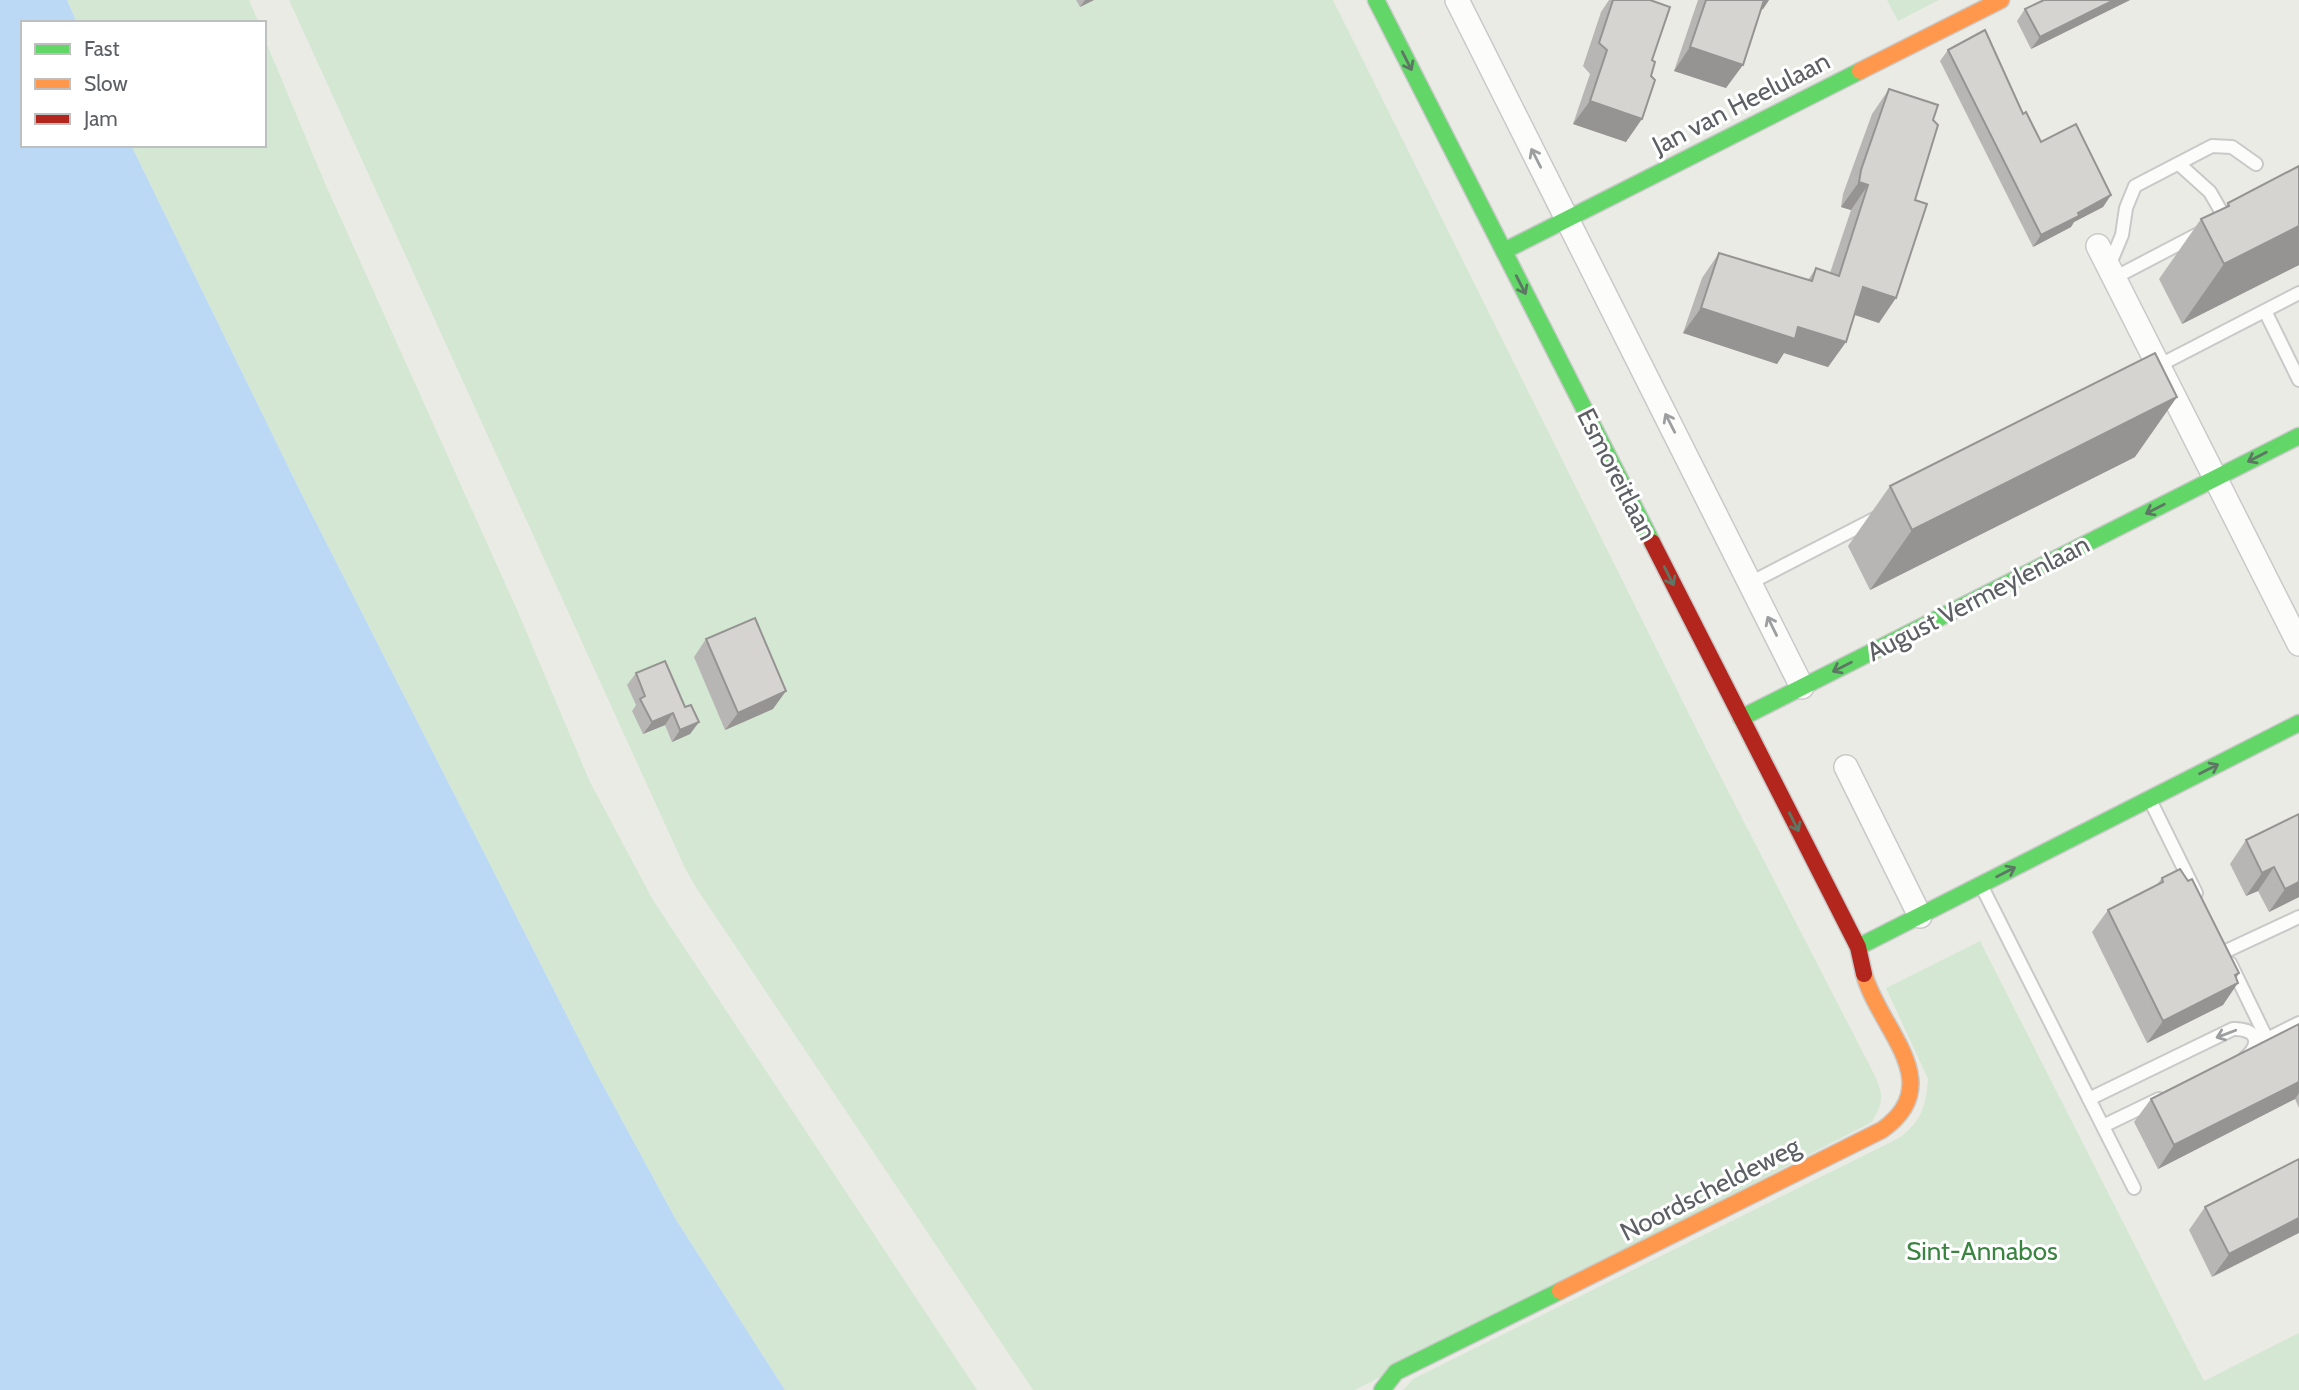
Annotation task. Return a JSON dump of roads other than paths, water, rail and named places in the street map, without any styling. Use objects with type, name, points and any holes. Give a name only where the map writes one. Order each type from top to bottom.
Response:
[{"type":"street","name":"Esmoreitlaan","points":[[1376,0],[1858,947]]},
{"type":"street","points":[[1457,0],[1802,687]]},
{"type":"street","name":"Jan van Heelulaan","points":[[1504,251],[2001,0]]},
{"type":"street","points":[[2107,263],[2152,371],[2216,478],[2299,644]]},
{"type":"street","name":"August Vermeylenlaan","points":[[1741,718],[2299,436]]},
{"type":"street","points":[[1858,947],[2299,723]]},
{"type":"street","points":[[1846,767],[1920,916]]},
{"type":"street","name":"Noordscheldeweg","points":[[1382,1390],[1396,1372],[1750,1197],[1896,1121],[1908,1103],[1912,1088],[1909,1071],[1868,985],[1858,947]]},
{"type":"lane","points":[[2107,263],[2122,235],[2126,208],[2135,186],[2212,146],[2232,147],[2256,164]]},
{"type":"lane","points":[[2107,263],[2232,217],[2210,192],[2179,164]]},
{"type":"lane","points":[[2152,371],[2299,293]]},
{"type":"lane","points":[[2265,311],[2299,380]]},
{"type":"lane","points":[[1750,583],[1891,511]]},
{"type":"lane","points":[[2150,799],[2201,905]]},
{"type":"lane","points":[[1981,885],[2134,1188]]},
{"type":"lane","points":[[2299,917],[2221,946],[2267,1039],[2299,1023]]},
{"type":"lane","points":[[2090,1099],[2222,1034],[2243,1029],[2252,1034],[2256,1041],[2255,1049],[2235,1063]]},
{"type":"lane","points":[[2103,1126],[2175,1091]]},
{"type":"water","points":[[0,0],[67,0],[76,21],[21,21],[21,147],[132,147],[301,493],[592,1065],[675,1218],[785,1390],[0,1390]]},
{"type":"park label","name":"Sint-Annabos","points":[[1982,1251]]}]
